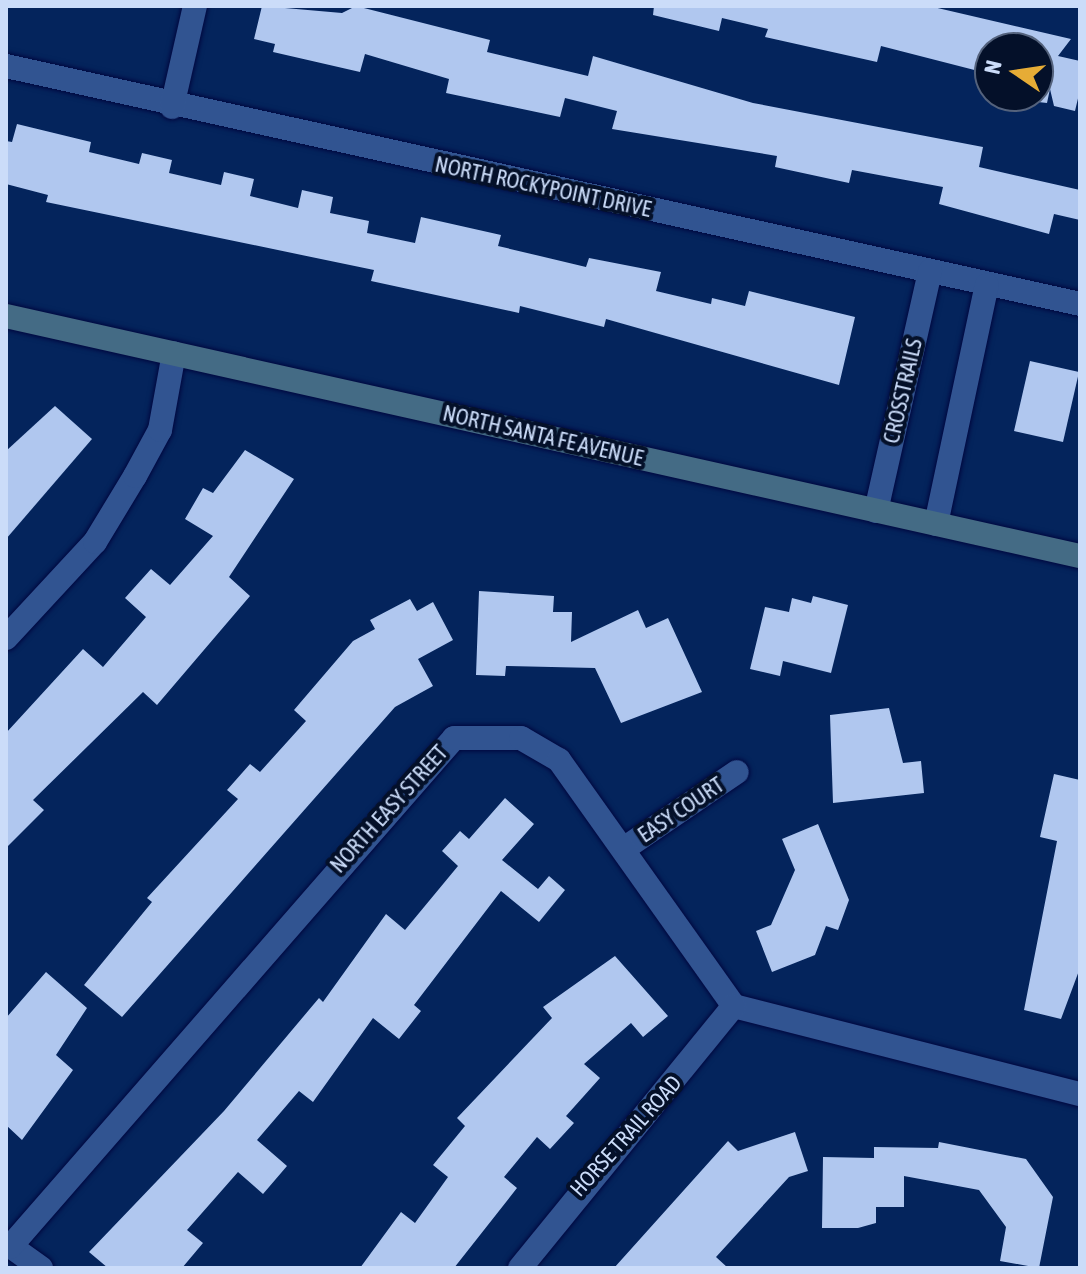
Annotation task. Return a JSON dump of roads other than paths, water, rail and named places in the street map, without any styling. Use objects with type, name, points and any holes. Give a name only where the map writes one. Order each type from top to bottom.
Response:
[{"type":"main road","name":"NORTH SANTA FE AVENUE","points":[[6,316],[1080,556]]},
{"type":"street","points":[[172,107],[195,6]]},
{"type":"street","name":"NORTH ROCKYPOINT DRIVE","points":[[6,66],[172,107],[1080,304]]},
{"type":"street","name":"CROSSTRAILS","points":[[876,511],[930,271]]},
{"type":"street","points":[[936,524],[987,285]]},
{"type":"street","points":[[6,638],[95,542],[135,476],[160,430],[174,353]]},
{"type":"street","name":"NORTH EASY STREET","points":[[8,1245],[454,738],[521,738],[559,760],[625,848],[734,1006]]},
{"type":"street","name":"EASY COURT","points":[[625,848],[737,772]]},
{"type":"street","points":[[734,1006],[1080,1094]]},
{"type":"street","name":"HORSE TRAIL ROAD","points":[[520,1268],[734,1006]]},
{"type":"street","points":[[8,1245],[41,1268]]}]
